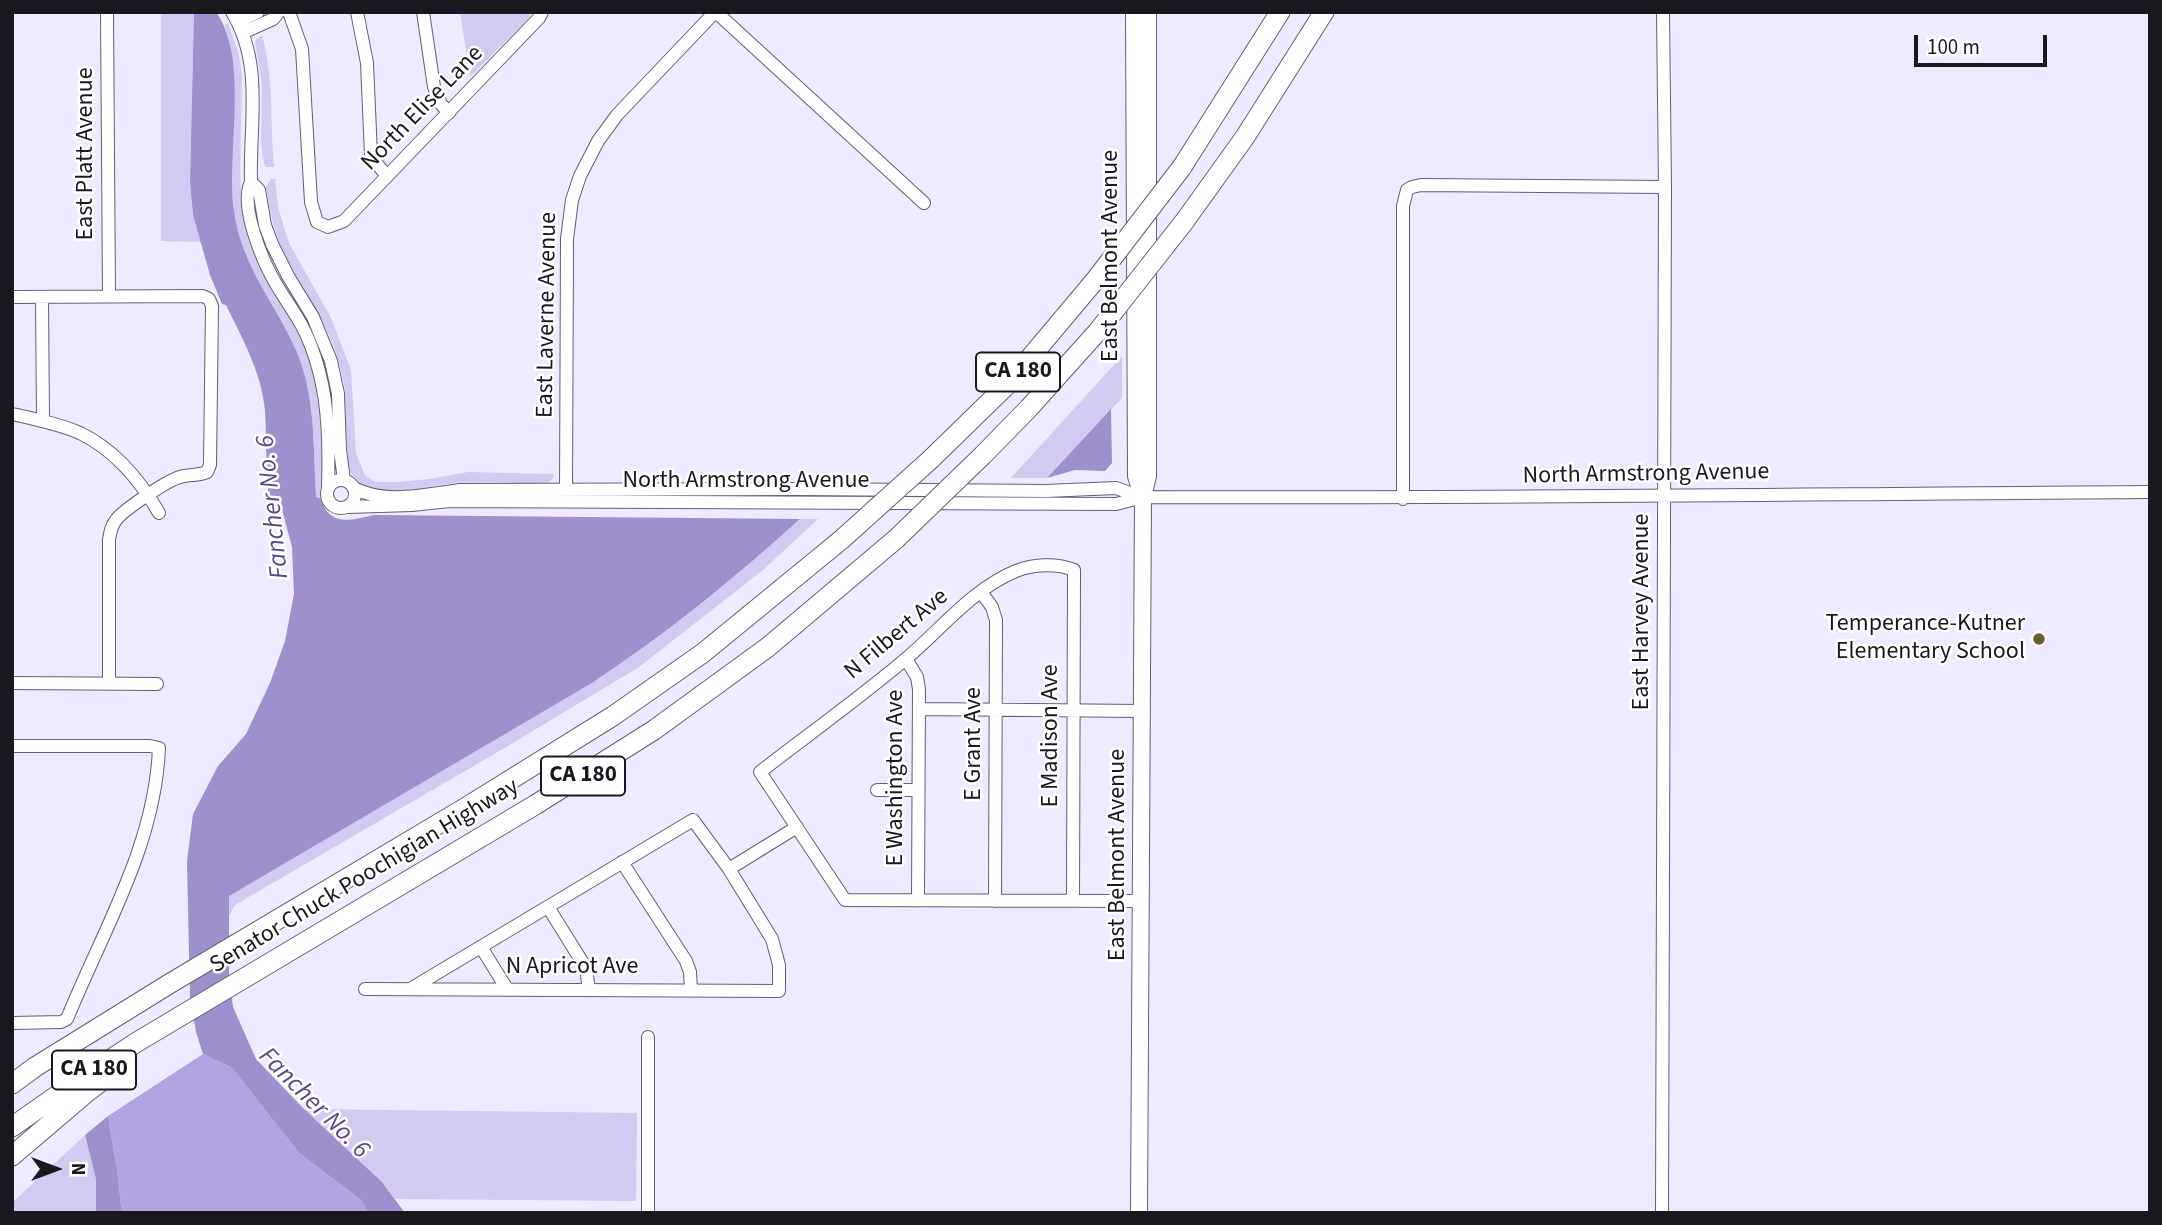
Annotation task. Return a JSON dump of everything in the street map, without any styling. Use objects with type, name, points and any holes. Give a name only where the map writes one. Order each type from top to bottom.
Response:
[{"type":"highway","name":"Senator Chuck Poochigian Highway","points":[[12,1084],[169,984],[477,801],[613,716],[703,653],[841,540],[931,459],[1007,384],[1097,278],[1182,166],[1280,12]]},
{"type":"highway","name":"Senator Chuck Poochigian Highway","points":[[12,1126],[178,1017],[535,805],[654,730],[768,647],[896,539],[983,455],[1099,330],[1184,222],[1245,137],[1324,12]]},
{"type":"highway","points":[[1298,55],[1333,12]]},
{"type":"highway","points":[[12,1156],[86,1093],[163,1038],[178,1017]]},
{"type":"highway","points":[[12,1076],[35,1067]]},
{"type":"main road","name":"East Belmont Avenue","points":[[1134,12],[1136,476],[1143,498]]},
{"type":"main road","name":"East Belmont Avenue","points":[[1139,1213],[1143,498],[1148,476],[1149,12]]},
{"type":"street","name":"East Platt Avenue","points":[[107,12],[108,296]]},
{"type":"street","points":[[237,22],[258,12]]},
{"type":"street","points":[[237,22],[273,19],[279,12]]},
{"type":"street","name":"North Elise Lane","points":[[289,12],[302,49],[311,202],[317,222],[328,227],[344,220],[449,113],[542,12]]},
{"type":"street","points":[[357,12],[367,63],[371,155],[387,176]]},
{"type":"street","points":[[423,12],[434,87],[441,104],[449,113]]},
{"type":"street","points":[[716,12],[924,203]]},
{"type":"street","name":"East Laverne Avenue","points":[[566,496],[566,239],[572,200],[587,162],[611,122],[716,12]]},
{"type":"street","name":"East Harvey Avenue","points":[[1662,1213],[1665,495],[1663,12]]},
{"type":"street","points":[[237,22],[248,49],[253,84],[248,206],[260,249],[276,284],[303,328],[319,370],[325,410],[327,495],[330,504],[338,509],[348,507],[354,500],[340,450],[338,394],[331,361],[313,317],[272,244],[265,225],[259,190],[251,182]]},
{"type":"street","points":[[1403,499],[1403,206],[1407,190],[1421,185],[1665,187]]},
{"type":"street","points":[[12,296],[203,296],[209,299],[212,306],[210,465],[207,472],[200,475],[180,477],[167,483],[121,514],[111,528],[109,684]]},
{"type":"street","points":[[42,296],[43,421]]},
{"type":"street","points":[[12,414],[80,434],[114,456],[135,476],[159,513]]},
{"type":"street","points":[[328,489],[336,481],[349,484]]},
{"type":"street","name":"North Armstrong Avenue","points":[[349,484],[372,495],[383,496],[460,490],[566,496]]},
{"type":"street","name":"North Armstrong Avenue","points":[[348,507],[566,496],[1116,488],[1143,498],[1403,499],[2150,492]]},
{"type":"street","name":"N Filbert Ave","points":[[797,827],[760,772],[906,659],[996,581],[1030,567],[1057,566],[1074,570]]},
{"type":"street","name":"E Madison Ave","points":[[1073,901],[1074,570]]},
{"type":"street","name":"E Grant Ave","points":[[981,592],[992,607],[996,620],[995,901]]},
{"type":"street","name":"E Washington Ave","points":[[906,659],[917,677],[919,709],[918,900]]},
{"type":"street","points":[[12,683],[156,684]]},
{"type":"street","points":[[919,709],[1142,711]]},
{"type":"street","points":[[12,746],[159,748],[154,803],[122,898],[89,965],[67,1019],[61,1023],[12,1023]]},
{"type":"street","points":[[877,790],[918,790]]},
{"type":"street","points":[[412,988],[693,820],[729,869],[797,827],[845,900],[1142,901]]},
{"type":"street","points":[[622,862],[687,961],[691,990]]},
{"type":"street","name":"N Apricot Ave","points":[[365,989],[779,991],[779,965],[772,939],[729,869]]},
{"type":"street","points":[[548,907],[586,968],[589,989]]},
{"type":"street","points":[[481,947],[508,989]]},
{"type":"street","points":[[648,1037],[648,1213]]},
{"type":"shaded area","points":[[161,12],[194,12],[190,182],[193,215],[201,242],[161,241]]},
{"type":"shaded area","points":[[194,12],[216,12],[226,32],[235,80],[232,187],[238,230],[251,266],[288,332],[302,368],[312,422],[316,497],[320,498],[330,514],[342,520],[374,515],[800,519],[699,605],[592,683],[229,896],[229,975],[233,1007],[256,1059],[304,1109],[382,1182],[405,1213],[368,1213],[361,1200],[299,1153],[232,1068],[203,1054],[190,999],[187,861],[193,814],[218,766],[246,734],[270,683],[285,641],[294,594],[292,547],[279,498],[269,497],[265,411],[260,383],[245,343],[226,305],[222,304],[210,275],[193,215],[190,182]]},
{"type":"shaded area","points":[[460,12],[530,12],[529,18],[470,77]]},
{"type":"shaded area","points":[[228,23],[239,54],[242,77],[242,206],[277,295],[299,333],[314,372],[323,459],[320,498],[316,497],[312,422],[302,368],[288,332],[251,266],[234,210],[234,94],[233,70],[225,25]]},
{"type":"shaded area","points":[[262,35],[270,84],[274,167],[266,167],[264,163],[261,141],[262,84],[255,41]]},
{"type":"shaded area","points":[[271,179],[275,179],[278,208],[289,243],[331,318],[351,370],[356,453],[365,475],[375,482],[398,482],[468,472],[554,474],[547,484],[467,482],[387,491],[366,487],[358,481],[351,473],[345,453],[345,391],[340,367],[329,335],[279,240],[266,186]]},
{"type":"shaded area","points":[[1122,356],[1122,398],[1047,478],[1011,478]]},
{"type":"shaded area","points":[[1111,409],[1112,463],[1105,471],[1075,470],[1047,478]]},
{"type":"shaded area","points":[[800,519],[818,519],[763,570],[639,667],[240,902],[234,906],[229,916],[228,896],[592,683],[699,605]]},
{"type":"shaded area","points":[[203,1054],[232,1068],[299,1153],[361,1200],[368,1213],[122,1213],[108,1116]]},
{"type":"shaded area","points":[[304,1109],[637,1113],[636,1201],[395,1199],[382,1182]]},
{"type":"shaded area","points":[[108,1116],[122,1213],[96,1213],[96,1179],[85,1135]]},
{"type":"shaded area","points":[[85,1135],[96,1179],[96,1213],[12,1213],[12,1203]]},
{"type":"place","name":"Temperance-Kutner Elementary School","points":[[2039,639]]},
{"type":"water label","name":"Fancher No. 6","points":[[274,507]]},
{"type":"water label","name":"Fancher No. 6","points":[[313,1104]]}]
